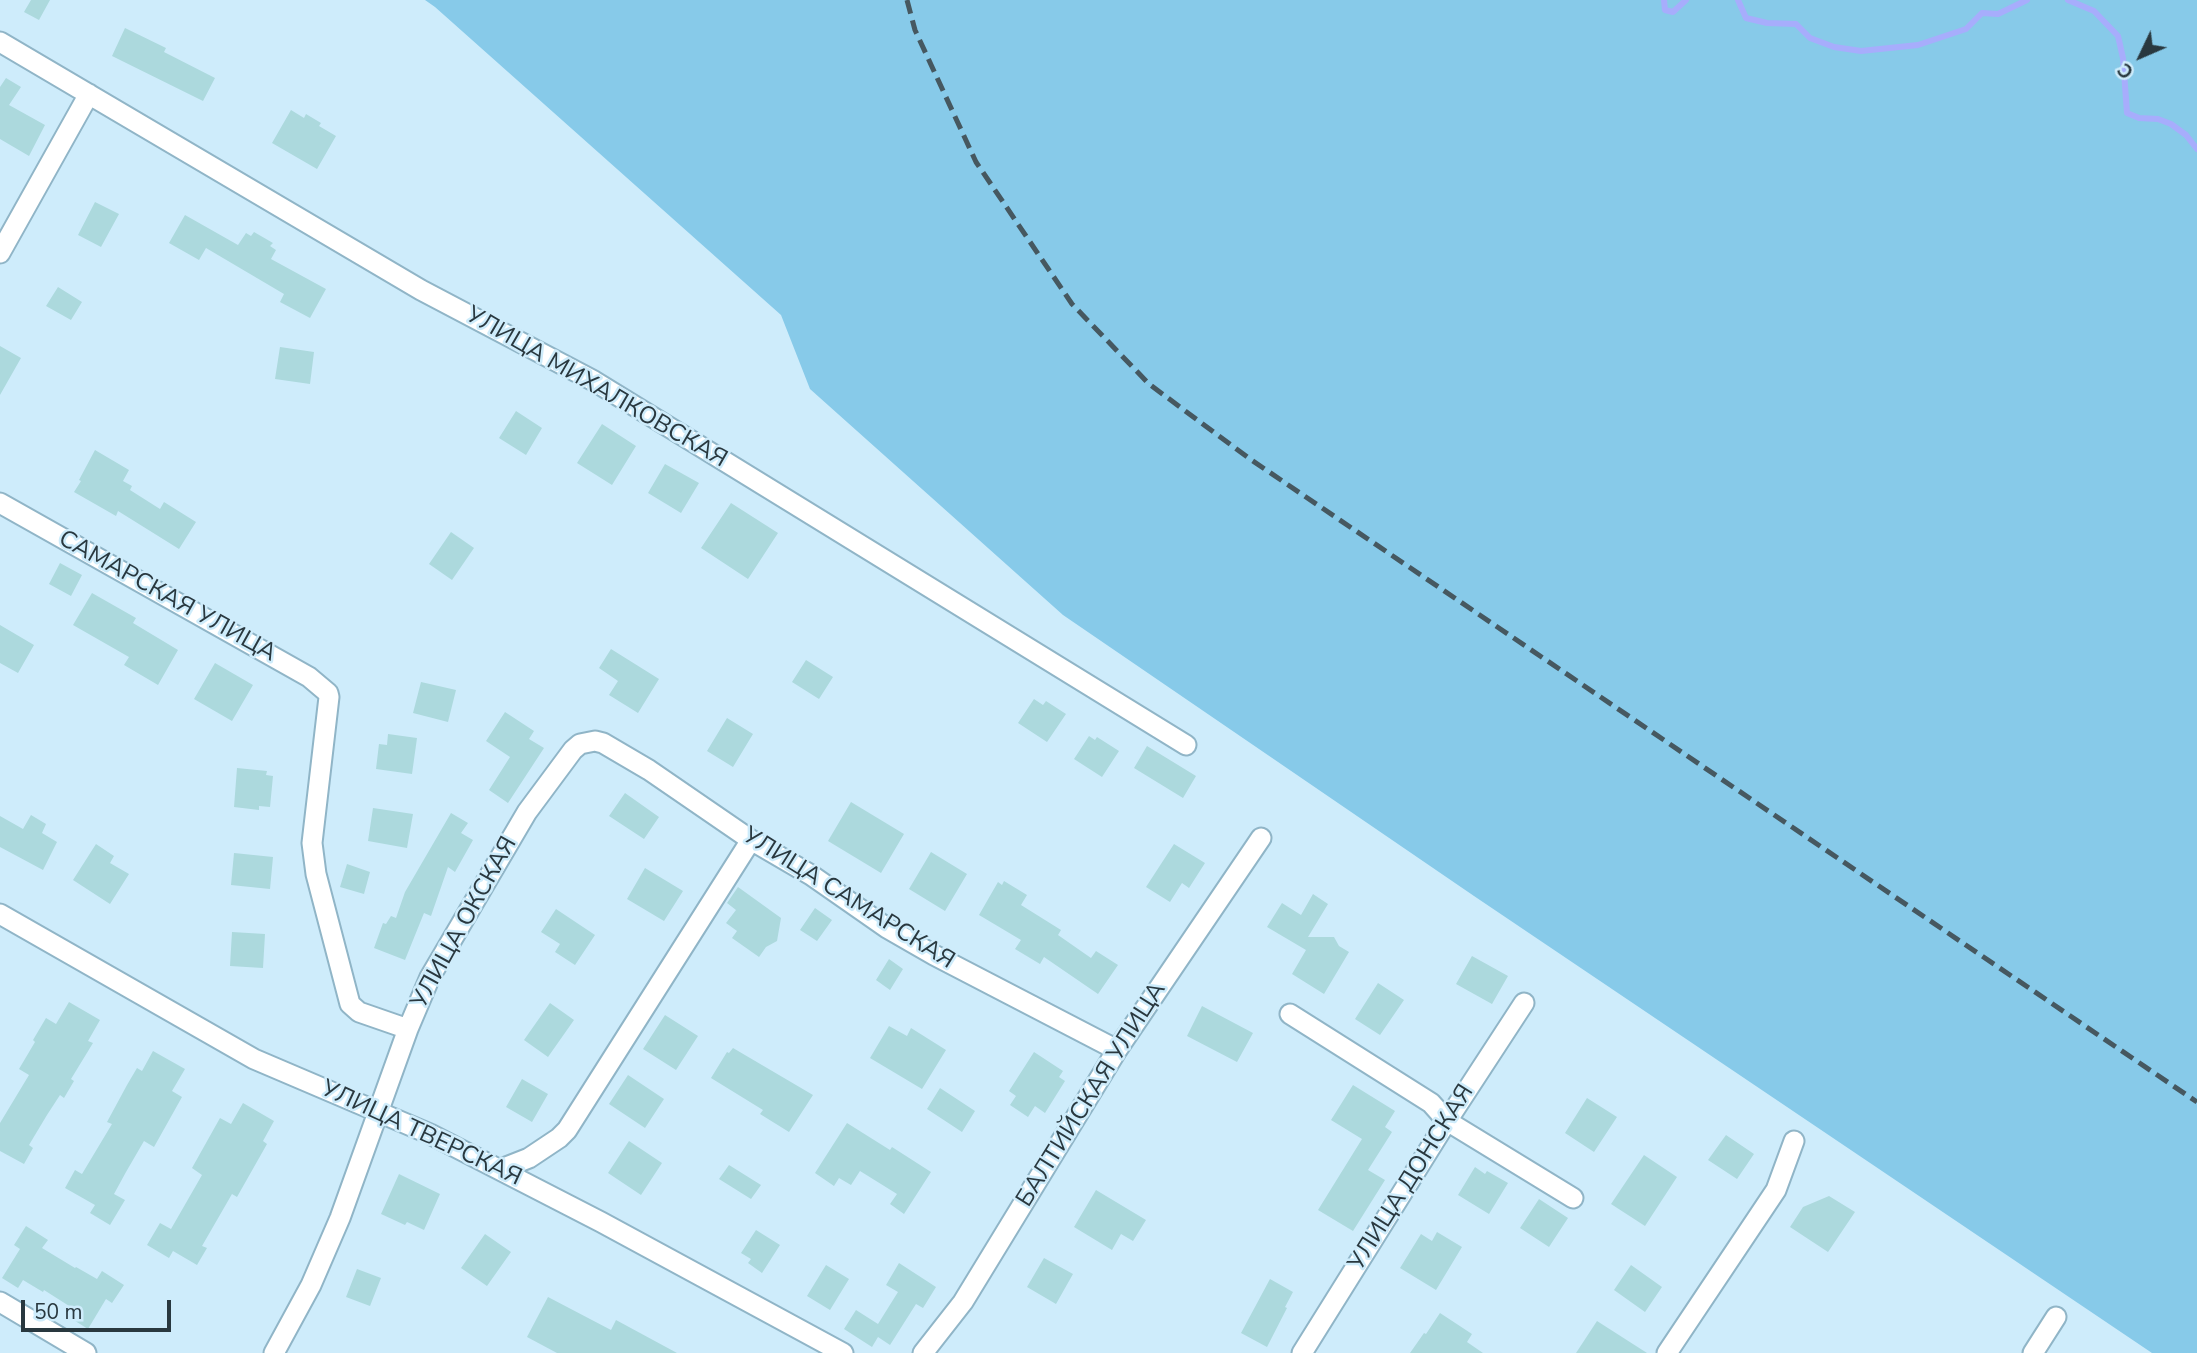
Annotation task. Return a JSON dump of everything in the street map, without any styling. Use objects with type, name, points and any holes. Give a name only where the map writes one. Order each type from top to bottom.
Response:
[{"type":"street","name":"УЛИЦА МИХАЛКОВСКАЯ","points":[[0,42],[421,290],[594,381],[1186,745]]},
{"type":"street","points":[[0,253],[89,94]]},
{"type":"street","name":"САМАРСКАЯ УЛИЦА","points":[[0,502],[323,687],[329,697],[312,843],[316,874],[350,1004],[359,1012],[408,1029]]},
{"type":"street","name":"УЛИЦА ОКСКАЯ","points":[[274,1353],[311,1285],[340,1218],[408,1029],[430,976],[527,811],[573,750],[585,743]]},
{"type":"street","name":"УЛИЦА САМАРСКАЯ","points":[[585,743],[603,743],[649,770],[751,840],[811,875],[887,928],[1117,1050]]},
{"type":"street","name":"БАЛТИЙСКАЯ УЛИЦА","points":[[923,1353],[963,1302],[1117,1050],[1261,838]]},
{"type":"street","points":[[500,1169],[529,1158],[567,1130],[751,840]]},
{"type":"street","name":"УЛИЦА ТВЕРСКАЯ","points":[[0,914],[254,1059],[430,1134],[843,1353]]},
{"type":"street","name":"УЛИЦА ДОНСКАЯ","points":[[1301,1353],[1524,1003]]},
{"type":"street","points":[[1290,1014],[1431,1103],[1447,1121],[1573,1198]]},
{"type":"street","points":[[1667,1353],[1776,1190],[1794,1141]]},
{"type":"street","points":[[0,1302],[86,1353]]},
{"type":"street","points":[[2033,1353],[2056,1317]]},
{"type":"shaded area","points":[[425,0],[2197,0],[2197,1353],[2152,1353],[1063,615],[810,389],[781,315]]},
{"type":"building","points":[[31,0],[50,0],[39,20],[24,12]]},
{"type":"building","points":[[125,28],[166,48],[164,52],[215,78],[203,101],[112,56]]},
{"type":"building","points":[[6,78],[21,87],[9,105],[45,125],[29,156],[0,139],[0,87]]},
{"type":"building","points":[[291,110],[304,118],[306,114],[336,136],[317,169],[272,143]]},
{"type":"building","points":[[95,202],[119,214],[101,247],[78,235]]},
{"type":"building","points":[[185,215],[238,245],[246,233],[251,236],[254,232],[273,243],[270,246],[276,250],[271,259],[326,289],[310,318],[280,302],[284,294],[206,248],[199,260],[169,243]]},
{"type":"building","points":[[58,287],[82,302],[71,320],[46,306]]},
{"type":"building","points":[[0,346],[21,358],[0,395]]},
{"type":"building","points":[[280,347],[314,352],[310,384],[275,379]]},
{"type":"building","points":[[516,411],[542,428],[526,455],[499,438]]},
{"type":"building","points":[[602,424],[636,446],[612,485],[577,463]]},
{"type":"building","points":[[95,450],[129,470],[123,481],[132,486],[130,490],[160,509],[164,502],[196,522],[179,549],[118,511],[116,516],[74,492]]},
{"type":"building","points":[[665,464],[699,483],[681,513],[648,493]]},
{"type":"building","points":[[731,503],[778,533],[748,579],[701,548]]},
{"type":"building","points":[[451,532],[474,548],[452,580],[429,564]]},
{"type":"building","points":[[60,563],[82,575],[71,596],[49,584]]},
{"type":"building","points":[[92,593],[136,618],[133,623],[178,650],[158,685],[124,665],[129,657],[73,625]]},
{"type":"building","points":[[0,625],[34,645],[18,673],[0,663]]},
{"type":"building","points":[[611,649],[659,679],[638,713],[609,695],[618,681],[599,668]]},
{"type":"building","points":[[806,660],[833,677],[819,699],[792,682]]},
{"type":"building","points":[[215,663],[253,685],[232,721],[194,699]]},
{"type":"building","points":[[421,682],[456,690],[448,722],[413,713]]},
{"type":"building","points":[[1034,699],[1043,705],[1046,701],[1066,714],[1047,742],[1018,723]]},
{"type":"building","points":[[505,712],[534,731],[529,739],[544,748],[508,803],[489,790],[510,757],[486,741]]},
{"type":"building","points":[[727,718],[753,734],[733,767],[707,751]]},
{"type":"building","points":[[388,734],[417,738],[412,774],[376,769],[379,744],[387,745]]},
{"type":"building","points":[[1089,736],[1095,740],[1097,737],[1119,751],[1102,777],[1074,759]]},
{"type":"building","points":[[1147,746],[1196,776],[1183,798],[1134,768]]},
{"type":"building","points":[[237,768],[267,771],[266,775],[273,776],[270,807],[259,806],[259,810],[234,807]]},
{"type":"building","points":[[625,793],[659,817],[644,839],[609,816]]},
{"type":"building","points":[[851,802],[904,834],[881,873],[828,841]]},
{"type":"building","points":[[373,808],[413,814],[407,848],[368,841]]},
{"type":"building","points":[[451,813],[468,823],[461,833],[473,840],[455,872],[448,867],[431,916],[424,913],[405,960],[374,948],[383,923],[386,924],[391,916],[396,918],[405,892]]},
{"type":"building","points":[[31,815],[46,824],[42,833],[57,842],[43,870],[0,847],[0,816],[23,829]]},
{"type":"building","points":[[96,844],[114,856],[110,863],[129,874],[110,904],[73,880]]},
{"type":"building","points":[[1174,844],[1205,863],[1189,888],[1182,883],[1170,902],[1146,887]]},
{"type":"building","points":[[931,852],[967,874],[945,911],[909,889]]},
{"type":"building","points":[[234,853],[273,857],[270,889],[231,885]]},
{"type":"building","points":[[347,864],[370,872],[364,894],[340,887]]},
{"type":"building","points":[[645,868],[683,891],[664,921],[627,899]]},
{"type":"building","points":[[1004,881],[1027,895],[1021,905],[1061,930],[1058,935],[1091,958],[1096,951],[1118,965],[1098,994],[1044,957],[1040,964],[1015,949],[1021,940],[979,915],[998,882],[1002,885]]},
{"type":"building","points":[[738,887],[781,918],[777,941],[766,947],[759,957],[732,938],[737,931],[726,923],[736,910],[727,903]]},
{"type":"building","points":[[1313,894],[1328,904],[1308,937],[1334,937],[1339,946],[1349,952],[1324,994],[1292,974],[1306,950],[1267,927],[1282,903],[1301,915]]},
{"type":"building","points":[[815,908],[832,920],[817,941],[800,930]]},
{"type":"building","points":[[556,909],[595,935],[575,965],[555,952],[560,944],[541,932]]},
{"type":"building","points":[[232,932],[265,934],[263,968],[230,966]]},
{"type":"building","points":[[1472,956],[1508,976],[1492,1004],[1456,984]]},
{"type":"building","points":[[889,959],[903,969],[890,990],[876,980]]},
{"type":"building","points":[[1378,983],[1404,1000],[1380,1035],[1355,1019]]},
{"type":"building","points":[[69,1002],[100,1020],[88,1041],[93,1043],[71,1079],[74,1081],[64,1098],[60,1095],[47,1115],[29,1145],[33,1148],[24,1164],[0,1151],[0,1123],[29,1075],[19,1069],[35,1042],[33,1040],[46,1018],[56,1024]]},
{"type":"building","points":[[550,1003],[574,1020],[548,1057],[524,1040]]},
{"type":"building","points":[[1202,1006],[1253,1033],[1237,1062],[1187,1036]]},
{"type":"building","points":[[665,1015],[698,1036],[676,1070],[643,1049]]},
{"type":"building","points":[[889,1026],[907,1036],[911,1028],[946,1050],[922,1089],[870,1058]]},
{"type":"building","points":[[733,1048],[813,1095],[789,1132],[760,1114],[763,1110],[711,1078],[727,1052]]},
{"type":"building","points":[[153,1051],[185,1069],[172,1091],[182,1097],[154,1147],[144,1141],[126,1172],[114,1194],[125,1200],[110,1225],[90,1213],[95,1205],[65,1188],[75,1170],[82,1174],[112,1124],[107,1122],[127,1085],[137,1068],[142,1071]]},
{"type":"building","points":[[1034,1052],[1063,1071],[1059,1077],[1065,1081],[1045,1113],[1035,1106],[1028,1117],[1010,1105],[1016,1096],[1009,1091]]},
{"type":"building","points":[[628,1075],[664,1099],[645,1128],[609,1104]]},
{"type":"building","points":[[522,1079],[548,1094],[532,1122],[506,1107]]},
{"type":"building","points":[[1353,1085],[1395,1111],[1385,1127],[1392,1132],[1368,1170],[1385,1180],[1353,1231],[1318,1210],[1362,1139],[1331,1120]]},
{"type":"building","points":[[940,1088],[975,1111],[962,1132],[927,1109]]},
{"type":"building","points":[[1587,1098],[1617,1117],[1594,1152],[1565,1133]]},
{"type":"building","points":[[243,1103],[274,1121],[263,1141],[267,1144],[237,1197],[232,1194],[202,1246],[207,1248],[197,1265],[173,1251],[169,1258],[147,1245],[160,1223],[171,1229],[202,1175],[192,1168],[220,1118],[231,1124]]},
{"type":"building","points":[[847,1123],[931,1172],[904,1214],[890,1204],[897,1194],[860,1171],[851,1185],[839,1178],[834,1186],[815,1173]]},
{"type":"building","points":[[1726,1135],[1754,1154],[1737,1179],[1708,1160]]},
{"type":"building","points":[[629,1141],[662,1163],[641,1195],[608,1173]]},
{"type":"building","points":[[1644,1155],[1677,1177],[1645,1226],[1611,1204]]},
{"type":"building","points":[[729,1165],[761,1185],[751,1199],[719,1179]]},
{"type":"building","points":[[1475,1167],[1508,1183],[1489,1214],[1458,1195]]},
{"type":"building","points":[[399,1174],[440,1194],[424,1230],[381,1214]]},
{"type":"building","points":[[1096,1190],[1146,1220],[1133,1241],[1121,1234],[1112,1250],[1074,1227]]},
{"type":"building","points":[[1829,1196],[1855,1212],[1828,1252],[1790,1227],[1803,1207]]},
{"type":"building","points":[[1539,1199],[1568,1218],[1549,1247],[1520,1228]]},
{"type":"building","points":[[26,1226],[48,1240],[42,1248],[75,1268],[97,1279],[102,1271],[124,1285],[112,1303],[106,1299],[88,1329],[72,1319],[77,1311],[44,1290],[43,1292],[23,1280],[18,1288],[2,1278],[20,1249],[14,1245]]},
{"type":"building","points":[[756,1230],[780,1245],[762,1273],[748,1263],[751,1259],[741,1253]]},
{"type":"building","points":[[1437,1232],[1462,1247],[1436,1290],[1400,1268],[1421,1234],[1432,1241]]},
{"type":"building","points":[[485,1234],[511,1252],[487,1286],[461,1268]]},
{"type":"building","points":[[1044,1258],[1073,1274],[1056,1304],[1027,1287]]},
{"type":"building","points":[[899,1263],[936,1287],[923,1308],[916,1304],[890,1345],[878,1337],[872,1347],[844,1329],[856,1310],[878,1324],[898,1292],[886,1285]]},
{"type":"building","points":[[826,1265],[849,1279],[830,1310],[807,1296]]},
{"type":"building","points":[[1631,1265],[1662,1287],[1645,1312],[1614,1290]]},
{"type":"building","points":[[357,1269],[381,1278],[370,1306],[346,1297]]},
{"type":"building","points":[[1270,1279],[1293,1292],[1267,1347],[1241,1333]]},
{"type":"building","points":[[548,1297],[611,1330],[616,1320],[677,1353],[557,1353],[527,1337]]},
{"type":"building","points":[[1440,1313],[1472,1334],[1467,1342],[1483,1353],[1410,1353]]},
{"type":"building","points":[[1597,1321],[1647,1353],[1576,1353]]},
{"type":"waterway","points":[[1664,0],[1665,10],[1673,12],[1686,0]]},
{"type":"waterway","points":[[1738,0],[1746,18],[1767,23],[1796,24],[1810,38],[1834,47],[1861,51],[1918,45],[1966,29],[1982,13],[1998,14],[2027,0]]},
{"type":"waterway","points":[[2068,0],[2094,11],[2118,36],[2123,58],[2127,113],[2171,124],[2186,135],[2197,149]]},
{"type":"railway","points":[[907,0],[915,30],[976,162],[1072,304],[1149,384],[1250,459],[2197,1102]]}]
